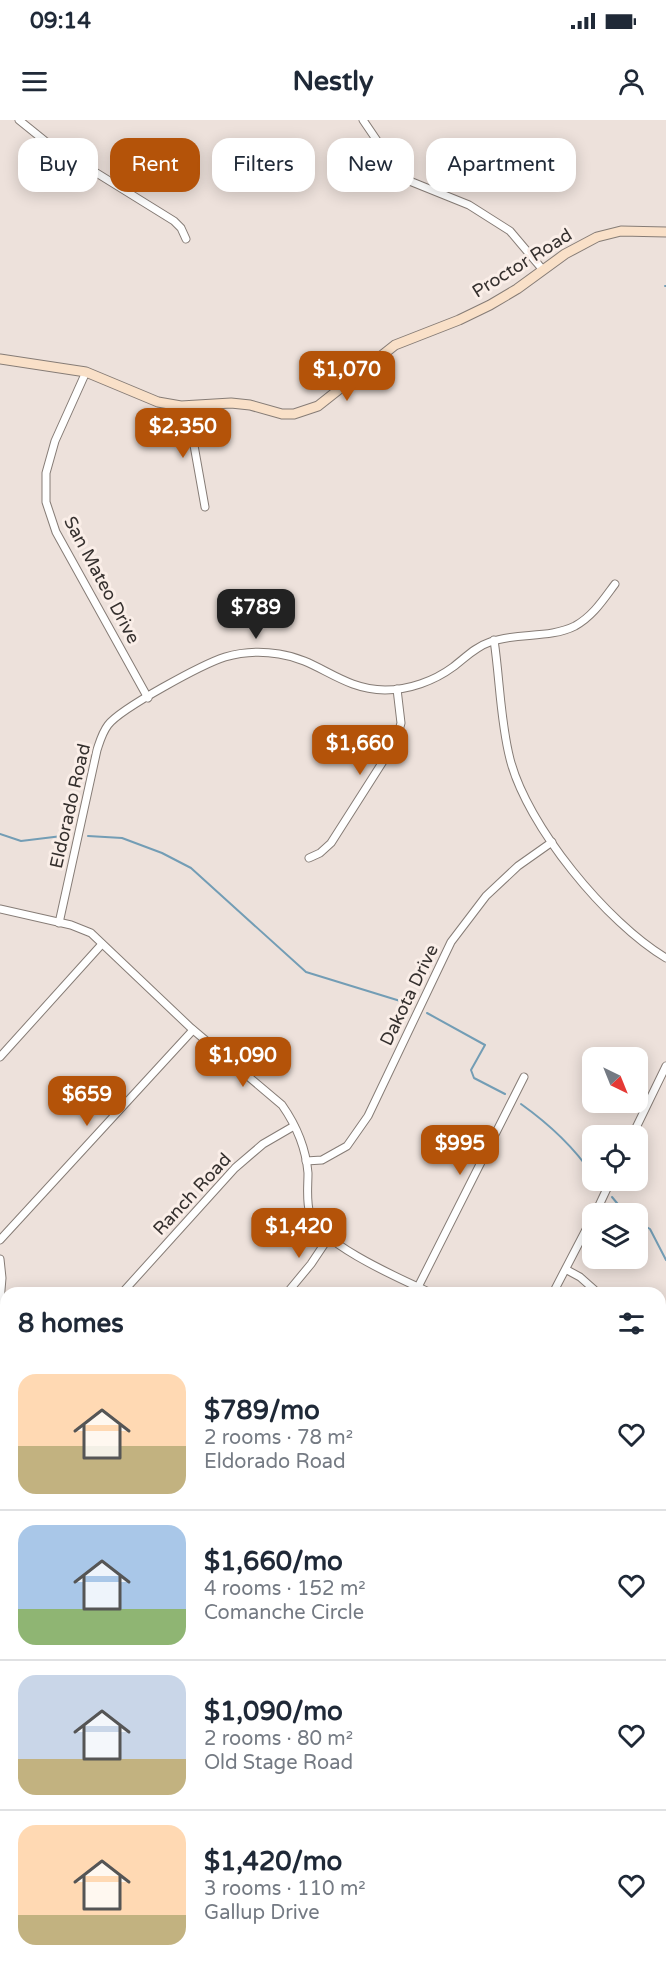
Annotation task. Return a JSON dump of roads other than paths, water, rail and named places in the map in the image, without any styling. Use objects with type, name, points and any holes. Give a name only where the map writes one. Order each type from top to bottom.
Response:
[{"type":"main road","name":"Proctor Road","points":[[0,359],[86,372],[158,402],[187,406],[231,403],[250,405],[288,415],[307,412],[329,398],[394,345],[459,320],[490,305],[578,246],[608,233],[666,232]]},
{"type":"street","points":[[19,120],[45,141],[174,221],[181,228],[186,239]]},
{"type":"street","points":[[363,120],[389,162],[399,173],[412,182],[470,205],[510,231],[543,270]]},
{"type":"street","name":"San Mateo Drive","points":[[86,372],[55,441],[46,473],[46,502],[56,532],[148,698]]},
{"type":"street","points":[[187,406],[205,507]]},
{"type":"street","name":"Eldorado Road","points":[[59,923],[95,758],[102,736],[117,716],[219,659],[254,652],[278,653],[299,659],[335,678],[359,687],[397,689],[411,687],[439,676],[478,647],[494,640],[559,631],[574,626],[591,615],[615,584]]},
{"type":"street","points":[[494,640],[502,716],[510,760],[522,790],[543,830],[596,898],[614,917],[635,936],[666,958]]},
{"type":"street","points":[[309,858],[320,853],[331,843],[392,750],[400,723],[397,689]]},
{"type":"street","name":"Dakota Drive","points":[[306,1161],[322,1160],[347,1146],[368,1116],[451,942],[482,901],[501,881],[552,842]]},
{"type":"street","points":[[0,909],[71,925],[91,933],[193,1030],[282,1105],[294,1126],[306,1161],[310,1215],[318,1228],[412,1287]]},
{"type":"street","points":[[0,1057],[102,944]]},
{"type":"street","points":[[0,1240],[193,1030]]},
{"type":"street","points":[[637,1125],[666,1066]]},
{"type":"street","points":[[419,1287],[524,1077]]},
{"type":"street","name":"Ranch Road","points":[[127,1287],[235,1168],[268,1140],[294,1126]]},
{"type":"street","points":[[292,1287],[329,1237]]},
{"type":"street","points":[[557,1287],[582,1239]]},
{"type":"street","points":[[0,1259],[1,1287]]},
{"type":"street","points":[[567,1270],[591,1287]]},
{"type":"waterway","points":[[0,834],[21,841],[62,836]]},
{"type":"waterway","points":[[88,836],[122,838],[162,853],[191,868],[306,972],[410,1004]]},
{"type":"waterway","points":[[427,1013],[485,1045],[471,1070],[474,1078],[505,1094]]},
{"type":"waterway","points":[[521,1104],[560,1136],[582,1161]]},
{"type":"waterway","points":[[612,1197],[617,1203]]},
{"type":"waterway","points":[[648,1228],[666,1260]]}]
